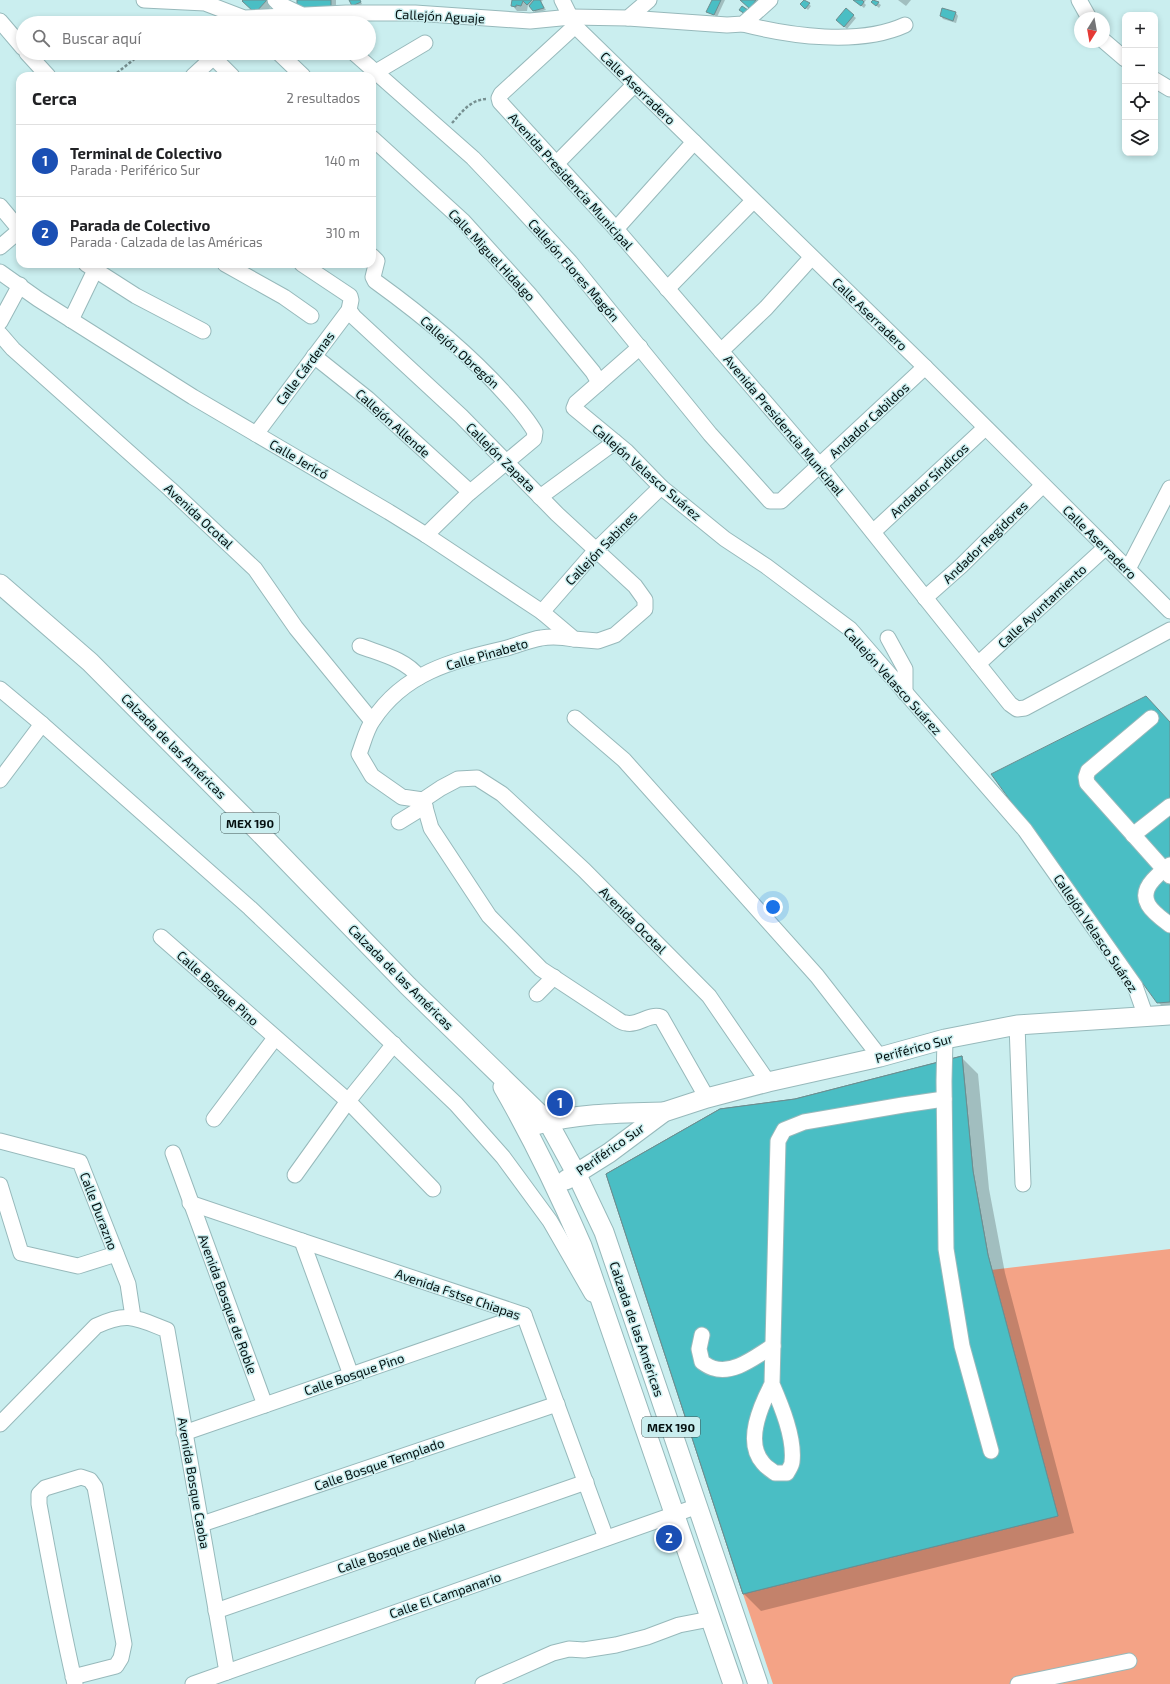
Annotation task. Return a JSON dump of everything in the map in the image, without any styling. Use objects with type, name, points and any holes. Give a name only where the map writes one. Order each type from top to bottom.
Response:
[{"type":"main road","name":"Calzada de las Américas","points":[[0,584],[90,662],[256,829],[408,986],[548,1122],[576,1173],[604,1232],[758,1684]]},
{"type":"main road","name":"Periférico Sur","points":[[526,1128],[548,1122],[608,1114],[664,1112],[707,1098],[768,1082],[880,1057],[945,1039],[1017,1024],[1170,1015]]},
{"type":"main road","name":"Calzada de las Américas","points":[[493,1069],[556,1186],[582,1246],[733,1684]]},
{"type":"main road","name":"Periférico Sur","points":[[556,1186],[609,1153],[664,1112]]},
{"type":"street","name":"Callejón Aguaje","points":[[144,0],[204,2],[234,16]]},
{"type":"street","points":[[276,0],[280,4],[302,16]]},
{"type":"street","name":"Calle Aserradero","points":[[562,0],[573,22],[634,85],[924,367],[1170,611]]},
{"type":"street","points":[[628,18],[649,0]]},
{"type":"street","points":[[743,24],[770,0]]},
{"type":"street","points":[[1079,0],[1086,12]]},
{"type":"street","name":"Callejón Aguaje","points":[[326,16],[346,13],[415,14],[573,22],[628,18],[727,25],[743,24],[820,38],[860,35],[895,29],[905,25]]},
{"type":"street","points":[[0,21],[16,40]]},
{"type":"street","points":[[498,98],[573,22]]},
{"type":"street","points":[[376,72],[425,43]]},
{"type":"street","points":[[1110,46],[1122,56]]},
{"type":"street","points":[[33,60],[44,72]]},
{"type":"street","points":[[197,72],[211,60]]},
{"type":"street","points":[[220,60],[229,72]]},
{"type":"street","points":[[286,60],[299,72]]},
{"type":"street","name":"Callejón Flores Magón","points":[[362,60],[473,158],[560,250],[742,470],[770,501],[776,503]]},
{"type":"street","points":[[1158,82],[1170,89]]},
{"type":"street","points":[[556,164],[634,85]]},
{"type":"street","name":"Avenida Presidencia Municipal","points":[[498,98],[616,229],[820,466],[1010,704],[1017,709],[1025,708],[1170,630]]},
{"type":"street","name":"Calle Miguel Hidalgo","points":[[376,142],[463,221],[534,300],[593,372],[598,384]]},
{"type":"street","points":[[616,229],[694,142]]},
{"type":"street","points":[[667,289],[753,201]]},
{"type":"street","points":[[0,206],[16,225]]},
{"type":"street","points":[[0,247],[16,233]]},
{"type":"street","points":[[721,351],[766,308],[811,258]]},
{"type":"street","name":"Callejón Obregón","points":[[376,260],[377,266],[373,277],[375,281],[456,346],[495,383],[529,420],[535,432],[534,438],[506,462]]},
{"type":"street","points":[[71,320],[92,268]]},
{"type":"street","points":[[96,268],[136,296],[203,331]]},
{"type":"street","points":[[232,268],[284,297],[311,316]]},
{"type":"street","name":"Callejón Zapata","points":[[308,268],[350,296],[350,305],[354,317],[461,416],[540,497],[635,586],[645,600],[645,609],[615,635],[598,641],[574,639]]},
{"type":"street","name":"Calle Jericó","points":[[0,272],[38,299],[193,397],[426,535],[542,612],[574,639]]},
{"type":"street","points":[[0,322],[20,285]]},
{"type":"street","name":"Calle Cárdenas","points":[[256,434],[350,305]]},
{"type":"street","name":"Avenida Ocotal","points":[[0,334],[13,349],[170,489],[255,568],[296,628],[372,721]]},
{"type":"street","points":[[598,384],[640,347]]},
{"type":"street","name":"Callejón Allende","points":[[314,356],[368,399],[470,492]]},
{"type":"street","name":"Andador Cabildos","points":[[776,503],[781,501],[820,466],[924,367]]},
{"type":"street","name":"Callejón Velasco Suárez","points":[[598,384],[574,406],[576,410],[626,451],[661,487],[725,539],[766,566],[850,630],[1025,830],[1135,986],[1146,1017]]},
{"type":"street","name":"Andador Síndicos","points":[[873,532],[985,428]]},
{"type":"street","points":[[540,497],[615,442]]},
{"type":"street","points":[[426,535],[470,492],[506,462]]},
{"type":"street","name":"Andador Regidores","points":[[925,598],[961,566],[1043,485]]},
{"type":"street","name":"Callejón Sabines","points":[[542,612],[596,550],[661,487]]},
{"type":"street","points":[[1128,569],[1170,488]]},
{"type":"street","name":"Calle Ayuntamiento","points":[[978,664],[1106,547]]},
{"type":"street","name":"Calle Pinabeto","points":[[424,803],[402,797],[372,776],[359,754],[372,721],[391,697],[407,684],[419,677],[460,659],[516,646],[541,638],[557,637],[574,639]]},
{"type":"street","points":[[888,638],[905,669],[905,693]]},
{"type":"street","points":[[360,646],[402,662],[413,669],[419,677]]},
{"type":"street","points":[[0,689],[42,724],[250,908],[456,1104],[503,1157],[550,1221],[606,1316]]},
{"type":"street","points":[[575,718],[624,760],[817,976],[880,1057]]},
{"type":"street","points":[[1151,718],[1088,771],[1086,777],[1087,783],[1133,835],[1168,870],[1148,886],[1145,896],[1148,905],[1170,925]]},
{"type":"street","points":[[0,780],[42,724]]},
{"type":"street","name":"Avenida Ocotal","points":[[424,803],[458,779],[477,778],[502,794],[578,864],[709,996],[768,1082]]},
{"type":"street","points":[[399,822],[424,803],[431,828],[489,916],[541,969],[625,1023],[634,1023],[655,1016],[661,1017],[707,1098]]},
{"type":"street","points":[[1133,835],[1170,806]]},
{"type":"street","name":"Calle Bosque Pino","points":[[161,937],[348,1101],[433,1189]]},
{"type":"street","points":[[537,994],[554,977]]},
{"type":"street","points":[[1017,1024],[1023,1184]]},
{"type":"street","points":[[214,1119],[275,1038]]},
{"type":"street","points":[[945,1039],[944,1100],[946,1249],[962,1346],[991,1451]]},
{"type":"street","points":[[296,1175],[348,1101],[394,1044]]},
{"type":"street","points":[[772,1384],[757,1419],[754,1444],[762,1463],[775,1473],[787,1473],[792,1463],[791,1442],[781,1405],[772,1384],[778,1142],[784,1130],[804,1122],[902,1105],[944,1100]]},
{"type":"street","name":"Calle Durazno","points":[[0,1141],[80,1162],[128,1284],[133,1317]]},
{"type":"street","name":"Avenida Bosque de Roble","points":[[173,1153],[265,1405]]},
{"type":"street","points":[[0,1185],[20,1253],[78,1266],[116,1254]]},
{"type":"street","name":"Avenida Fstse Chiapas","points":[[190,1202],[524,1315],[606,1538]]},
{"type":"street","points":[[302,1241],[351,1375]]},
{"type":"street","name":"Calle Bosque Pino","points":[[184,1433],[524,1315]]},
{"type":"street","points":[[0,1424],[96,1326],[112,1318],[133,1317]]},
{"type":"street","name":"Avenida Bosque Caoba","points":[[133,1317],[166,1330],[202,1524],[227,1672]]},
{"type":"street","points":[[702,1334],[699,1349],[702,1362],[713,1368],[728,1369],[745,1363],[773,1346]]},
{"type":"street","name":"Calle Bosque Templado","points":[[202,1524],[557,1404]]},
{"type":"street","points":[[81,1477],[90,1480],[95,1487],[124,1644],[121,1658],[116,1666],[74,1681],[39,1504],[39,1494],[45,1488],[81,1477]]},
{"type":"street","name":"Calle Bosque de Niebla","points":[[216,1611],[586,1482]]},
{"type":"street","name":"Calle El Campanario","points":[[193,1684],[698,1506]]},
{"type":"street","points":[[483,1684],[553,1653],[568,1649],[584,1650],[616,1645],[647,1637],[679,1625],[710,1619]]},
{"type":"street","points":[[1018,1684],[1129,1661]]},
{"type":"path","points":[[118,72],[133,60]]},
{"type":"path","points":[[444,132],[468,105],[480,100],[498,98]]},
{"type":"shaded area","points":[[1170,1249],[1170,1684],[773,1684],[743,1594],[1058,1516],[991,1270]]},
{"type":"building","points":[[267,0],[255,13],[242,1]]},
{"type":"building","points":[[297,0],[331,0],[331,7],[297,8]]},
{"type":"building","points":[[349,0],[360,0],[361,2],[352,6]]},
{"type":"building","points":[[512,0],[532,0],[527,5],[523,1],[521,6],[516,5],[516,7],[511,6]]},
{"type":"building","points":[[534,0],[540,0],[544,8],[533,11],[529,6]]},
{"type":"building","points":[[712,0],[721,0],[714,15],[706,12]]},
{"type":"building","points":[[740,0],[756,0],[750,9]]},
{"type":"building","points":[[804,0],[810,3],[805,9],[800,4]]},
{"type":"building","points":[[853,0],[862,0],[864,2],[861,6]]},
{"type":"building","points":[[873,0],[879,2],[876,6],[871,2]]},
{"type":"building","points":[[742,6],[748,10],[745,14],[739,10]]},
{"type":"building","points":[[846,8],[854,15],[844,27],[836,20]]},
{"type":"building","points":[[942,8],[956,12],[953,21],[940,16]]},
{"type":"building","points":[[1146,696],[1170,722],[1170,1002],[1157,1003],[991,774]]},
{"type":"building","points":[[962,1056],[973,1171],[988,1255],[1058,1516],[743,1594],[606,1174],[720,1109],[795,1099]]},
{"type":"building","points":[[962,1056],[973,1171],[988,1255],[1058,1516],[743,1594],[606,1174],[720,1109],[795,1099]]},
{"type":"place","name":"Terminal de Colectivo","points":[[560,1103]]},
{"type":"place","name":"Parada de Colectivo","points":[[669,1538]]}]
